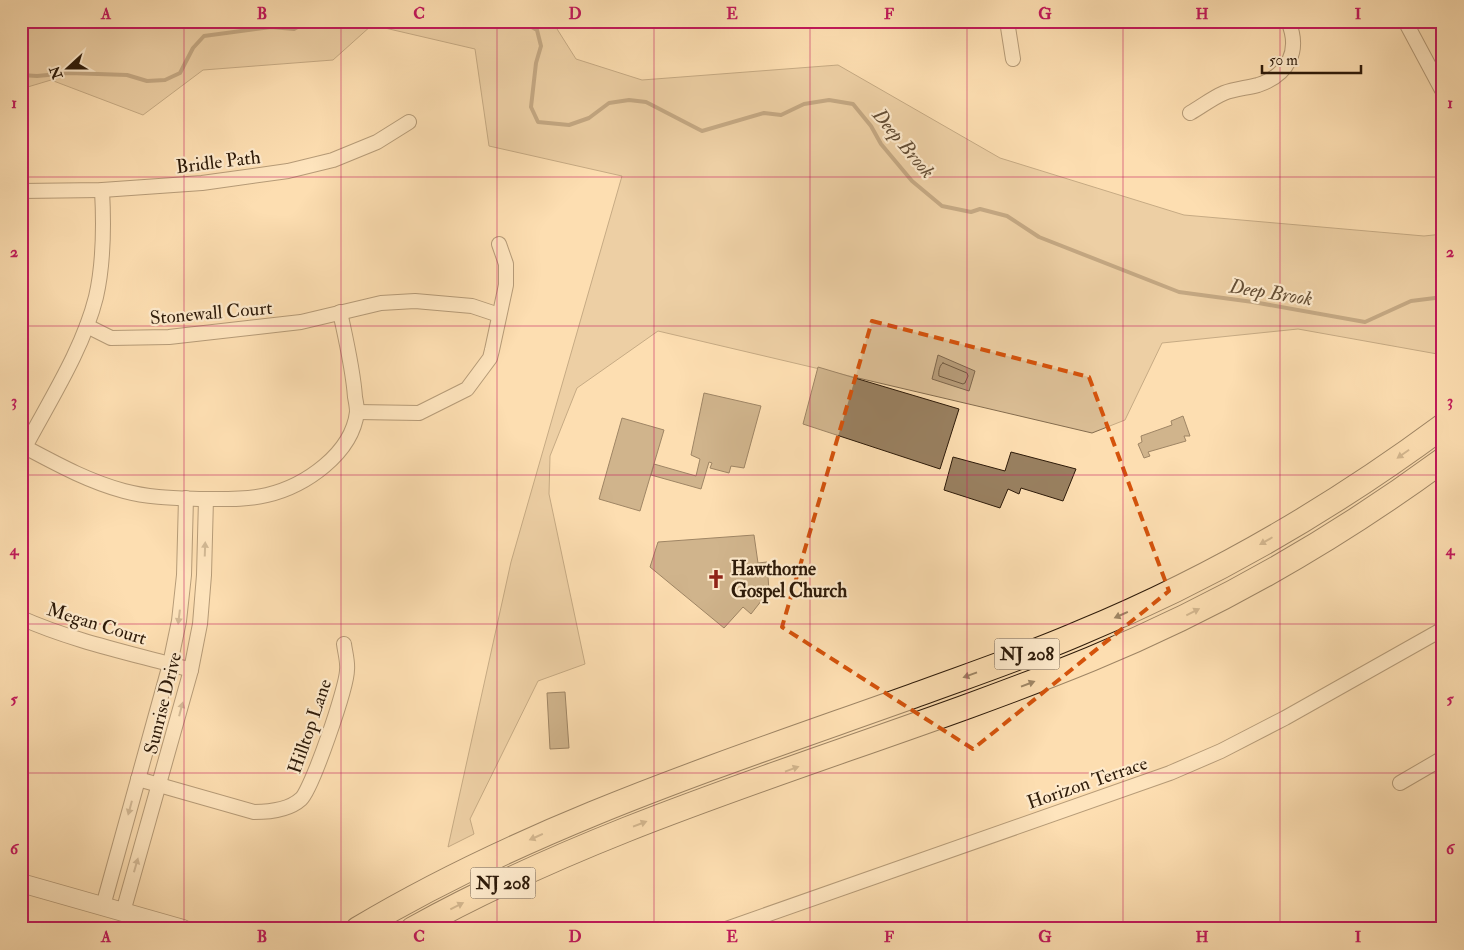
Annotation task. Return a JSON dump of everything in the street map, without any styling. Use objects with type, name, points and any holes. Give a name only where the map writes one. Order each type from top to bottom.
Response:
[{"type":"highway","name":"NJ 208","points":[[358,929],[454,876],[581,818],[688,776],[1009,661],[1124,614],[1211,572],[1295,525],[1376,473],[1443,426]]},
{"type":"highway","name":"NJ 208","points":[[413,929],[504,883],[594,842],[682,808],[1000,694],[1091,659],[1136,639],[1215,601],[1284,563],[1350,523],[1443,460]]},
{"type":"street","points":[[1007,21],[1013,59]]},
{"type":"street","points":[[1190,113],[1225,93],[1264,83],[1282,72],[1289,62],[1294,42],[1288,21]]},
{"type":"street","points":[[1405,21],[1443,92]]},
{"type":"street","name":"Bridle Path","points":[[21,190],[102,190],[202,183],[288,171],[333,160],[377,142],[409,122]]},
{"type":"street","points":[[102,190],[104,239],[96,298],[78,347],[23,446],[66,469],[97,483],[125,492],[157,498],[233,499],[267,495],[292,486],[312,475],[331,461],[342,449],[352,427],[356,412],[354,384],[340,312]]},
{"type":"street","points":[[356,412],[418,413],[467,390],[490,358],[506,285],[506,264],[499,244]]},
{"type":"street","name":"Stonewall Court","points":[[87,326],[111,338],[169,337],[301,322],[381,303],[416,301],[472,306],[499,315]]},
{"type":"street","name":"Sunrise Drive","points":[[103,906],[170,664],[180,612],[184,575],[186,498]]},
{"type":"street","name":"Sunrise Drive","points":[[123,912],[191,670],[200,624],[204,574],[206,499]]},
{"type":"street","name":"Megan Court","points":[[21,618],[75,638],[191,670]]},
{"type":"street","name":"Horizon Terrace","points":[[726,929],[1170,773],[1221,751],[1284,718],[1443,629]]},
{"type":"street","name":"Hilltop Lane","points":[[138,779],[254,812],[279,810],[302,799],[317,768],[344,689],[348,671],[344,644]]},
{"type":"street","points":[[1400,783],[1443,758]]},
{"type":"street","points":[[21,882],[183,929]]},
{"type":"highlighted area","points":[[872,321],[1089,377],[1169,591],[973,749],[782,627]]},
{"type":"shaded area","points":[[21,21],[552,21],[576,59],[642,80],[838,65],[1000,158],[1184,215],[1424,236],[1443,234],[1443,355],[1298,329],[1162,343],[1125,420],[1092,433],[658,331],[577,388],[550,456],[549,494],[585,664],[538,681],[470,819],[474,834],[448,847],[511,562],[622,176],[489,146],[475,49],[372,25],[333,60],[203,70],[143,115],[51,80],[21,89]]},
{"type":"water","points":[[938,355],[975,371],[969,391],[932,379]]},
{"type":"building","points":[[818,367],[959,409],[940,469],[803,424]]},
{"type":"building","points":[[704,393],[761,406],[744,468],[731,466],[729,473],[710,468],[712,463],[709,462],[701,489],[651,475],[654,464],[696,476],[700,459],[691,455]]},
{"type":"building","points":[[1183,416],[1190,436],[1184,436],[1186,441],[1148,452],[1150,456],[1144,458],[1138,444],[1142,442],[1141,436],[1172,425],[1171,421]]},
{"type":"building","points":[[622,418],[664,430],[640,511],[599,499]]},
{"type":"building","points":[[1011,452],[1076,469],[1063,501],[1021,488],[1019,494],[1008,489],[1000,508],[944,490],[953,457],[1005,471]]},
{"type":"building","name":"Hawthorne Gospel Church","points":[[754,535],[758,563],[767,562],[769,591],[751,614],[743,607],[724,628],[650,567],[658,542]]},
{"type":"building","points":[[565,692],[569,748],[550,749],[547,693]]},
{"type":"waterway","name":"Deep Brook","points":[[21,75],[37,76],[69,73],[127,75],[147,81],[165,80],[180,73],[193,48],[204,36],[271,27],[294,29],[308,21]]},
{"type":"waterway","name":"Deep Brook","points":[[521,21],[537,30],[541,46],[536,63],[531,107],[538,122],[569,125],[589,118],[609,103],[629,100],[646,102],[702,131],[764,113],[781,115],[804,104],[829,100],[853,104],[871,126],[881,144],[912,181],[942,206],[971,212],[980,209],[1007,216],[1039,237],[1179,292],[1253,302],[1365,322],[1411,301],[1443,297]]},
{"type":"place","name":"Hawthorne Gospel Church","points":[[716,579]]}]
